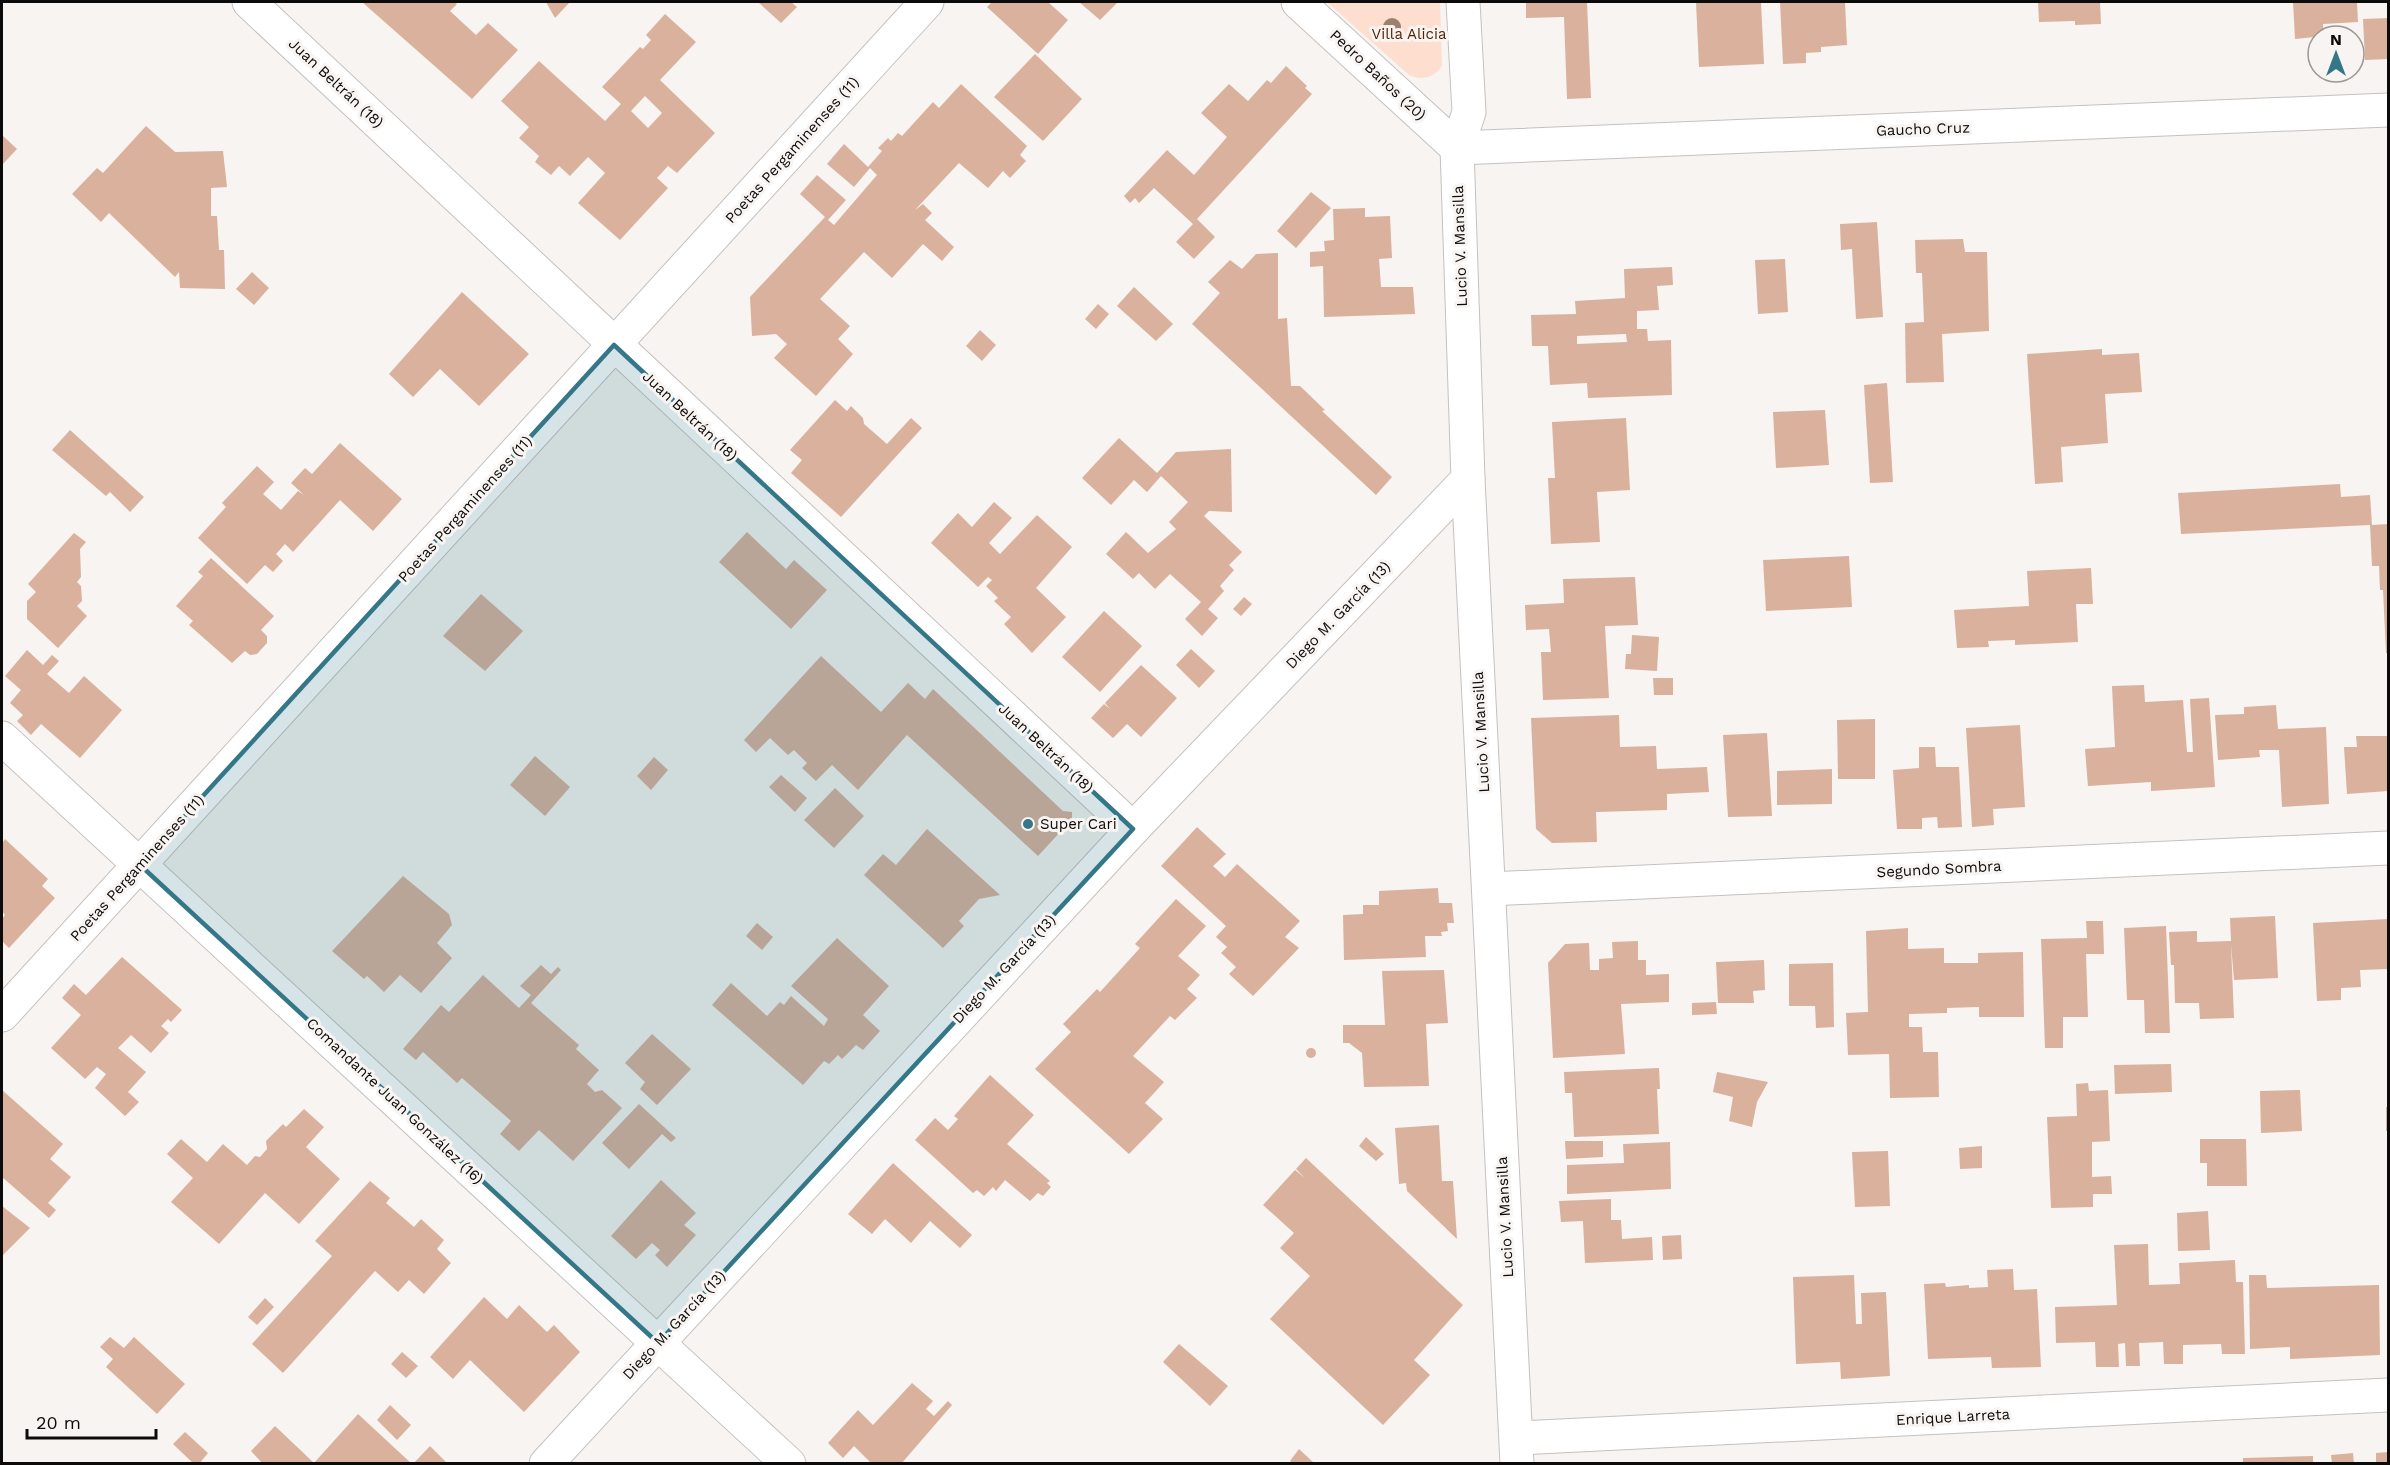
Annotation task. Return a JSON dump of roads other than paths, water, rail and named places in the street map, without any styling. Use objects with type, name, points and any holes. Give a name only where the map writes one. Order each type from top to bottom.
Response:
[{"type":"street","name":"Juan Beltrán (18)","points":[[249,2],[1133,829]]},
{"type":"street","name":"Poetas Pergaminenses (11)","points":[[2,1015],[927,2]]},
{"type":"street","name":"Pedro Baños (20)","points":[[1298,2],[1457,148]]},
{"type":"street","name":"Lucio V. Mansilla","points":[[1462,2],[1468,112],[1457,148],[1468,479],[1516,1457]]},
{"type":"street","name":"Gaucho Cruz","points":[[1457,148],[2388,110]]},
{"type":"street","name":"Diego M. García (13)","points":[[546,1464],[1133,829],[1468,479]]},
{"type":"street","name":"Comandante Juan González (16)","points":[[2,738],[789,1464]]},
{"type":"street","name":"Segundo Sombra","points":[[1489,889],[2388,848]]},
{"type":"street","name":"Enrique Larreta","points":[[1516,1457],[2388,1395]]},
{"type":"place","name":"Super Cari","points":[[1028,824]]},
{"type":"park label","name":"Villa Alicia","points":[[1409,34]]}]
